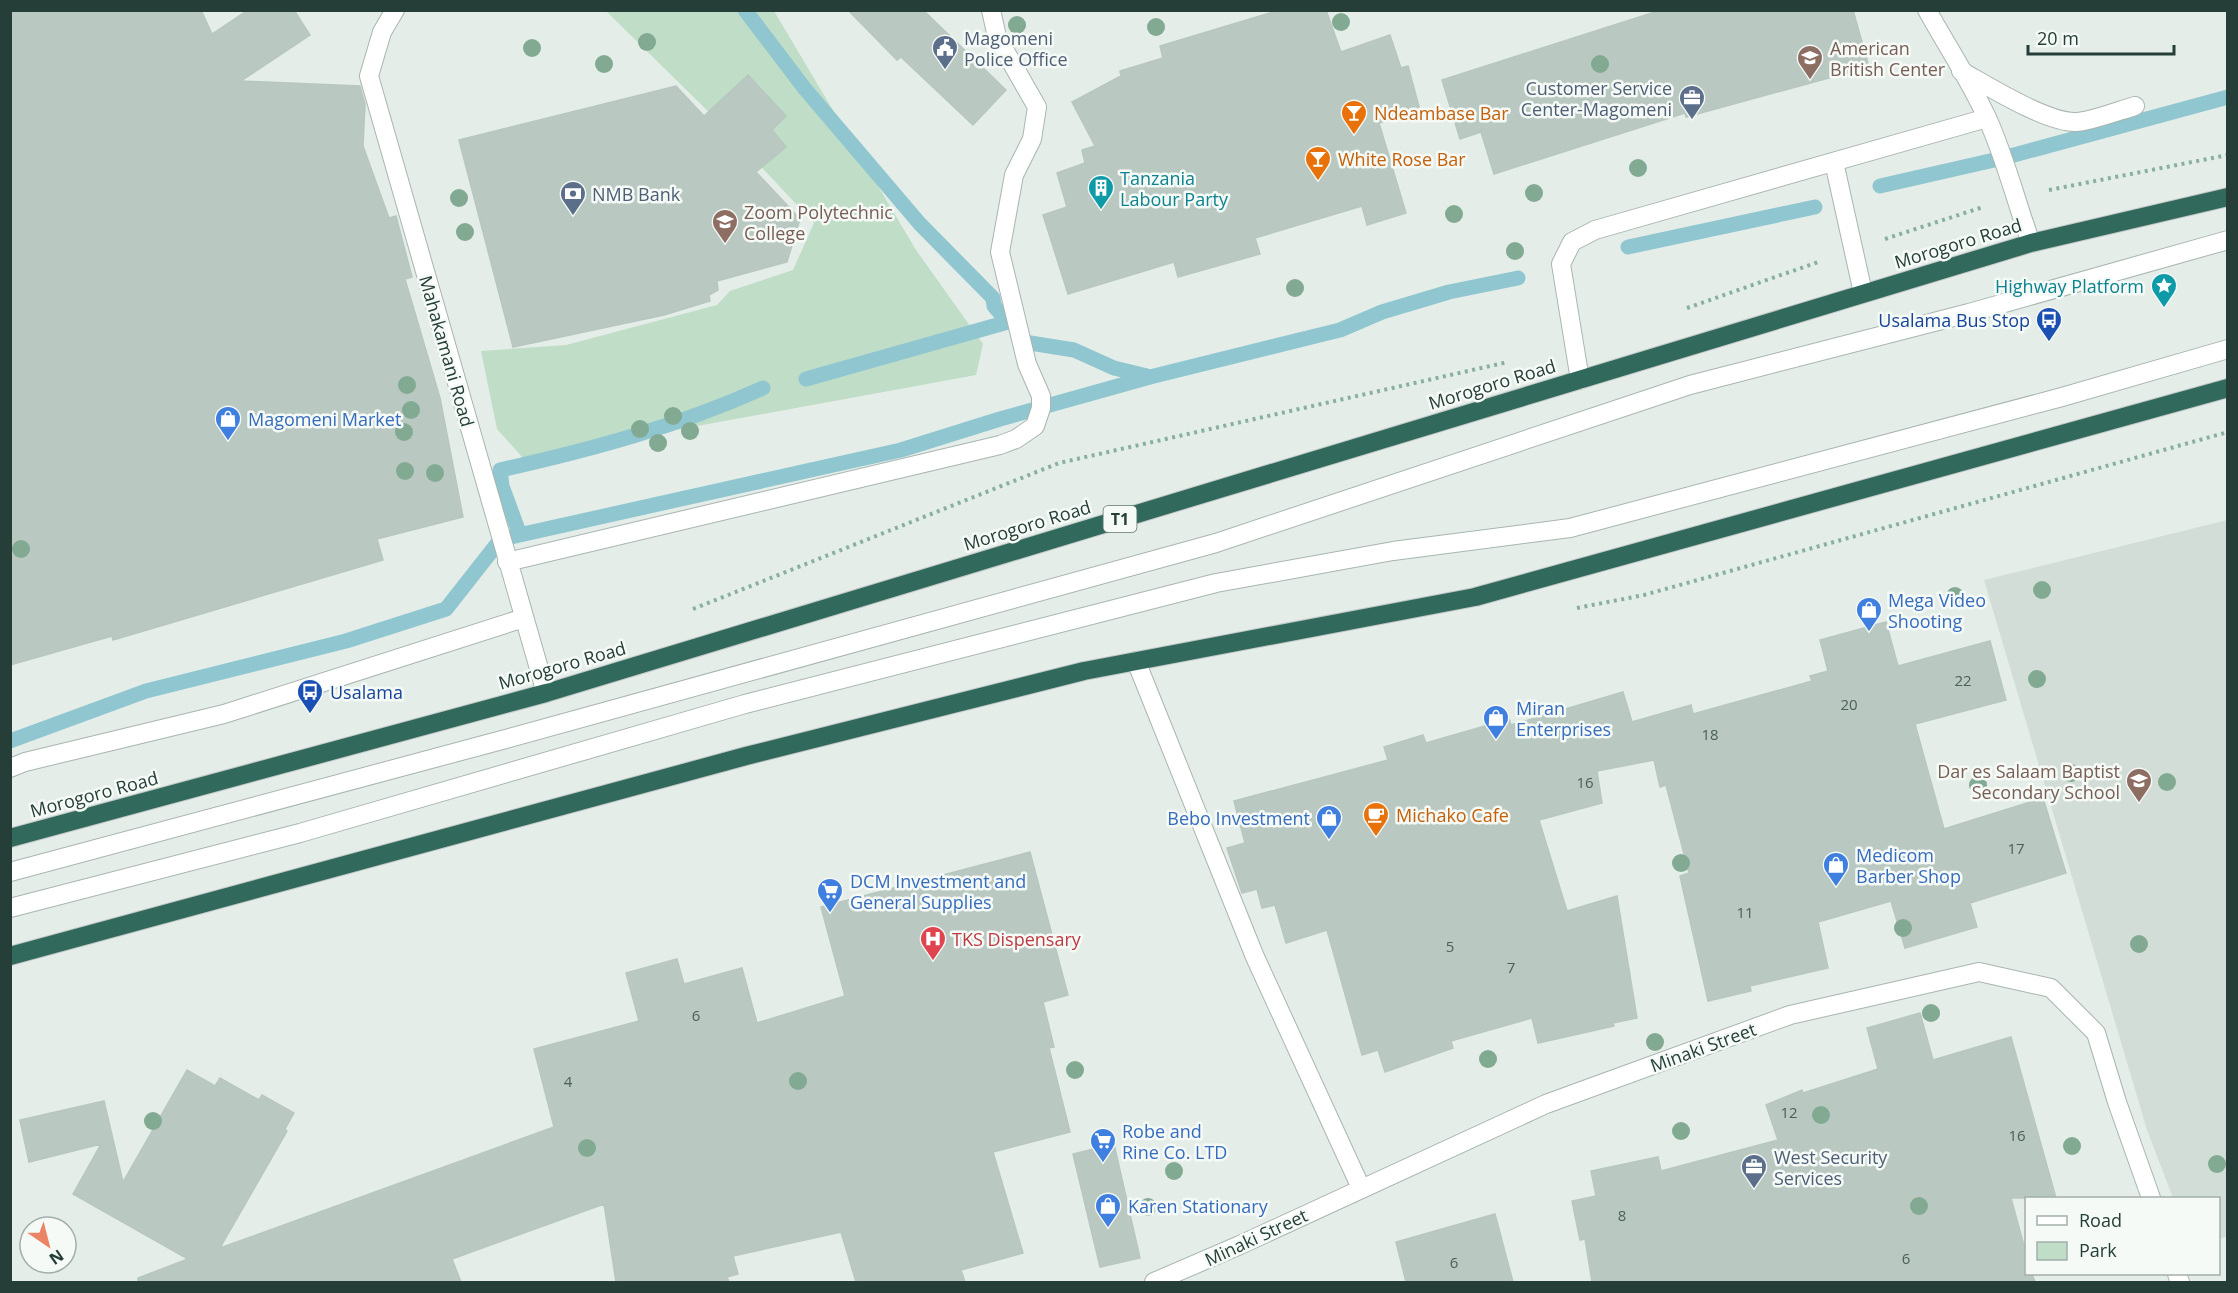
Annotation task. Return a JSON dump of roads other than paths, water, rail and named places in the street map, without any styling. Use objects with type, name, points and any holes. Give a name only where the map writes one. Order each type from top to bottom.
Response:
[{"type":"highway","name":"Morogoro Road","points":[[10,838],[546,693],[2031,243],[2228,197]]},
{"type":"highway","points":[[10,956],[746,756],[1084,671],[1475,597],[2228,388]]},
{"type":"street","name":"Mahakamani Road","points":[[395,10],[382,32],[369,76],[546,693]]},
{"type":"street","points":[[507,562],[1000,445],[1035,426],[1041,408],[1041,396],[1027,364],[1000,252],[1014,175],[1032,139],[1037,107],[997,38],[991,10]]},
{"type":"street","points":[[1927,10],[1987,118],[2003,158],[2031,243]]},
{"type":"street","points":[[1961,71],[2048,116],[2076,122],[2135,106]]},
{"type":"street","points":[[1580,380],[1561,264],[1572,242],[1594,230],[1987,118]]},
{"type":"street","points":[[1834,162],[1863,293]]},
{"type":"street","points":[[10,872],[502,740],[1216,543],[1690,385],[1970,313],[2228,240]]},
{"type":"street","points":[[10,908],[300,833],[745,705],[1216,583],[1393,551],[1570,528],[2051,400],[2228,349]]},
{"type":"street","points":[[10,768],[25,762],[224,714],[524,618]]},
{"type":"street","points":[[1136,661],[1255,957],[1362,1188]]},
{"type":"street","name":"Minaki Street","points":[[1154,1282],[1230,1250],[1546,1104],[1790,1016],[1979,972],[2051,988],[2096,1033],[2117,1102],[2151,1197]]},
{"type":"waterway","points":[[745,10],[805,89],[920,224],[993,298],[994,306],[1008,322],[806,379]]},
{"type":"waterway","points":[[1880,186],[2003,158],[2228,97]]},
{"type":"waterway","points":[[1628,247],[1815,207]]},
{"type":"waterway","points":[[10,741],[146,691],[346,641],[446,609],[501,539],[901,450],[1000,419],[1150,377],[1340,330],[1382,312],[1449,292],[1518,278]]},
{"type":"waterway","points":[[1024,342],[1074,350],[1114,368],[1147,376]]},
{"type":"waterway","points":[[520,535],[502,486],[500,470],[634,436],[699,414],[763,388]]},
{"type":"place","name":"Magomeni Police Office","points":[[945,71]]},
{"type":"place","name":"American British Center","points":[[1810,81]]},
{"type":"place","name":"Customer Service Center-Magomeni","points":[[1692,121]]},
{"type":"place","name":"Ndeambase Bar","points":[[1354,136]]},
{"type":"place","name":"White Rose Bar","points":[[1318,182]]},
{"type":"place","name":"Tanzania Labour Party","points":[[1101,211]]},
{"type":"place","name":"NMB Bank","points":[[573,217]]},
{"type":"place","name":"Zoom Polytechnic College","points":[[725,245]]},
{"type":"place","name":"Highway Platform","points":[[2164,309]]},
{"type":"place","name":"Usalama Bus Stop","points":[[2049,343]]},
{"type":"place","name":"Magomeni Market","points":[[228,442]]},
{"type":"place","name":"Mega Video Shooting","points":[[1869,633]]},
{"type":"place","name":"Usalama","points":[[310,715]]},
{"type":"place","name":"Miran Enterprises","points":[[1496,741]]},
{"type":"place","name":"Dar es Salaam Baptist Secondary School","points":[[2139,804]]},
{"type":"place","name":"Michako Cafe","points":[[1376,838]]},
{"type":"place","name":"Bebo Investment","points":[[1329,841]]},
{"type":"place","name":"Medicom Barber Shop","points":[[1836,888]]},
{"type":"place","name":"DCM Investment and General Supplies","points":[[830,914]]},
{"type":"place","name":"TKS Dispensary","points":[[933,962]]},
{"type":"place","name":"Robe and Rine Co. LTD","points":[[1103,1164]]},
{"type":"place","name":"West Security Services","points":[[1754,1190]]},
{"type":"place","name":"Karen Stationary","points":[[1108,1229]]}]
